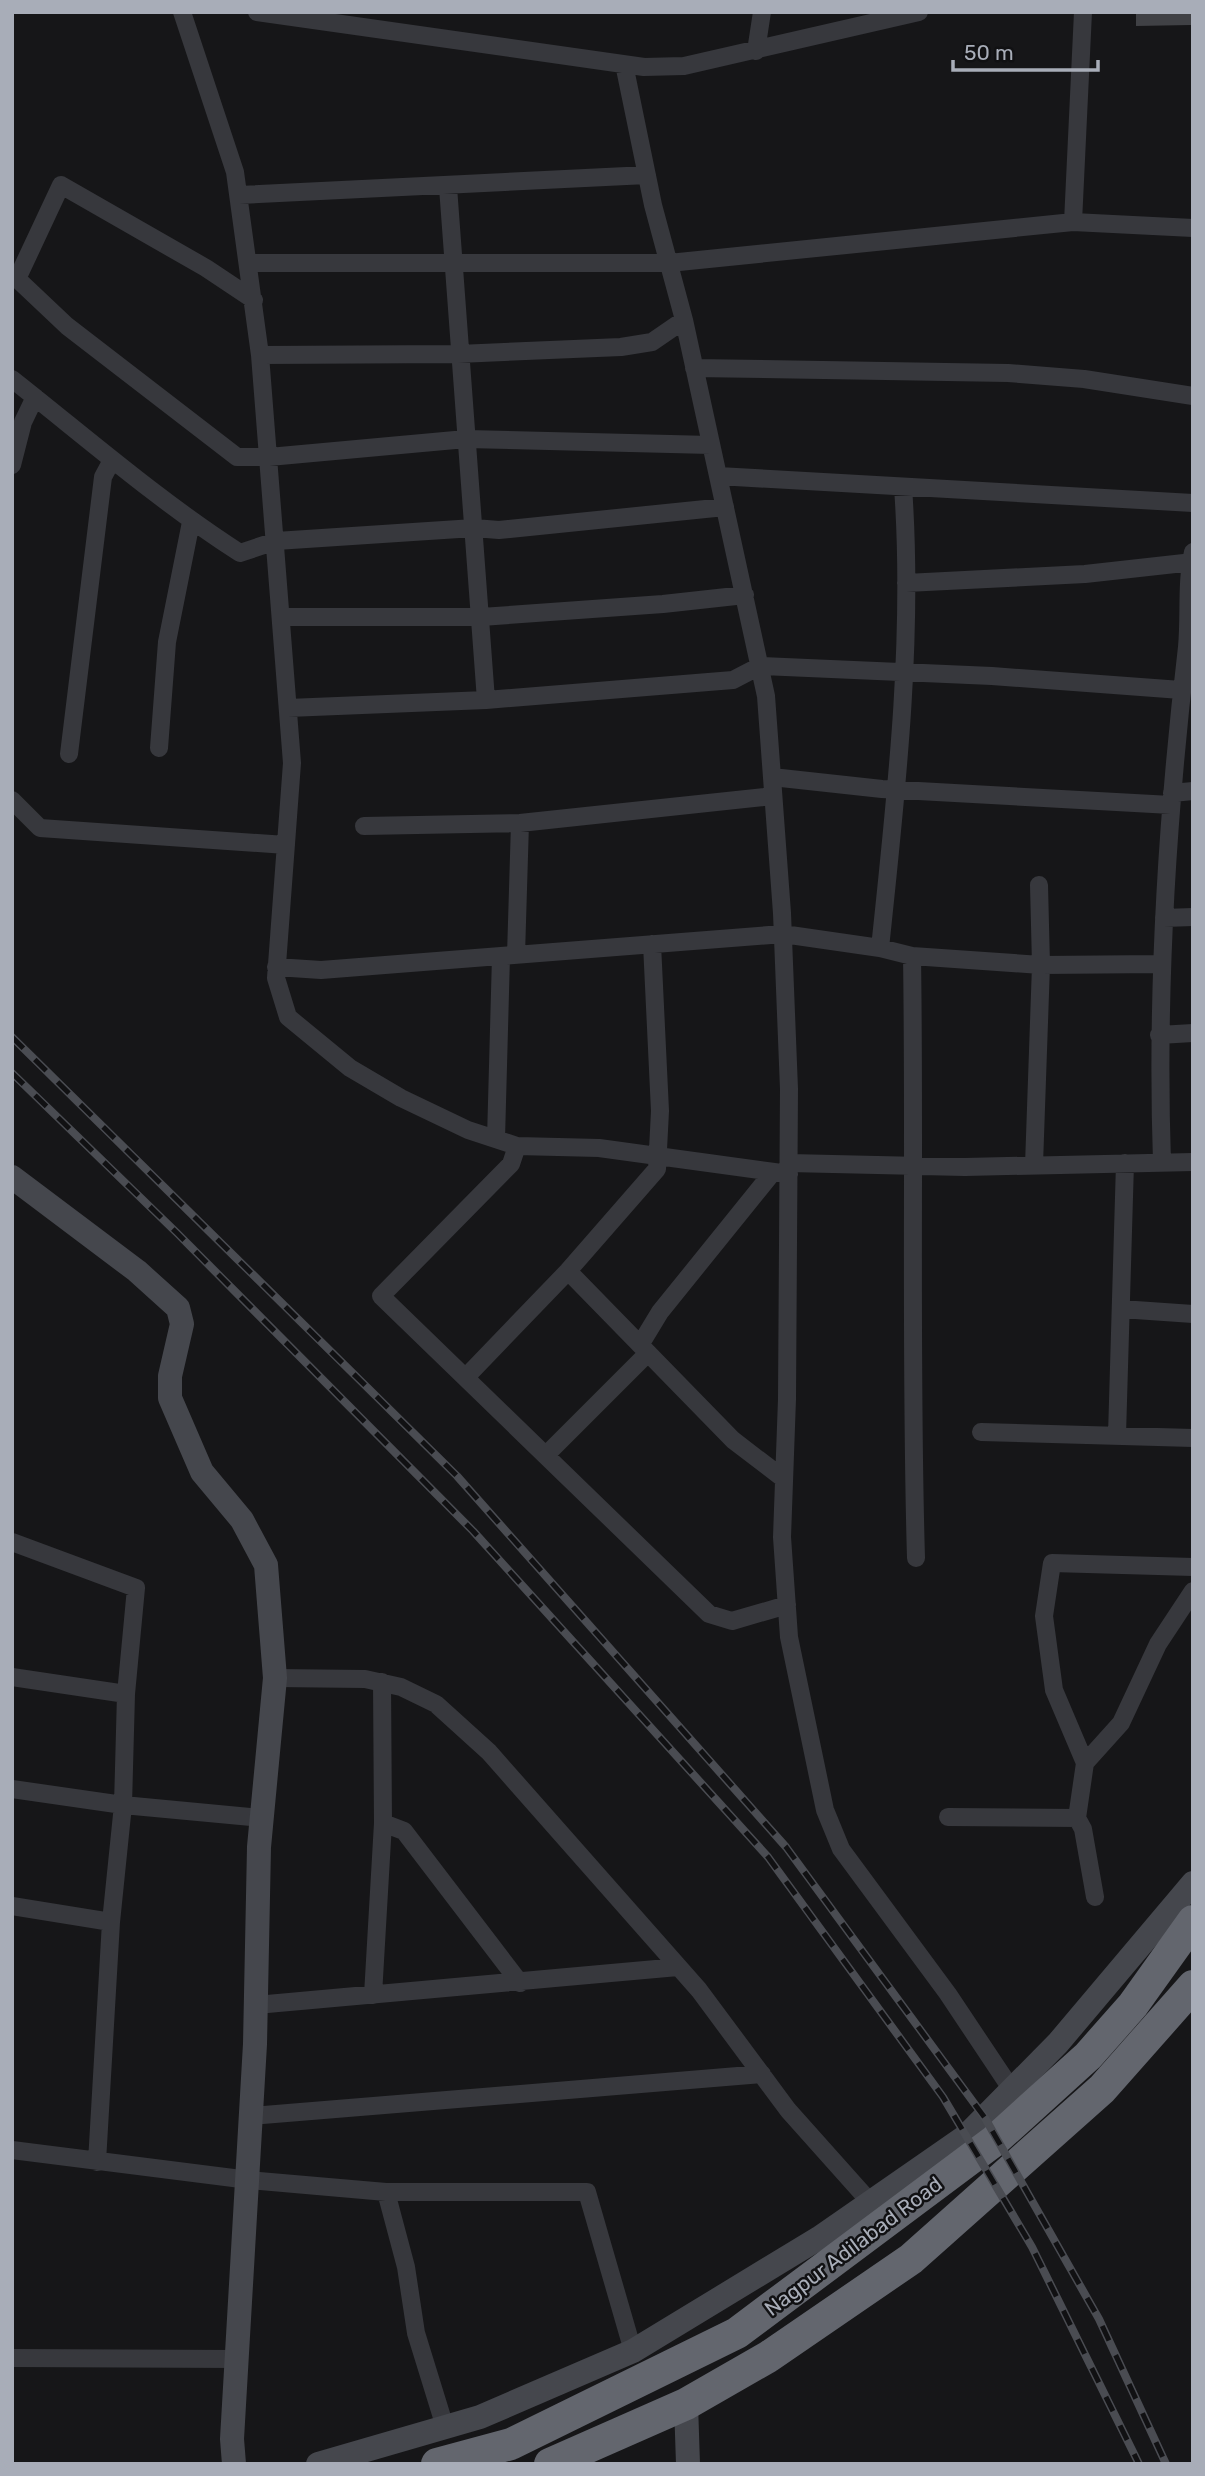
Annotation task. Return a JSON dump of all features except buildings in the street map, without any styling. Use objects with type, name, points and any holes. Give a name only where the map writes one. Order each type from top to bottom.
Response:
[{"type":"highway","name":"Nagpur Adilabad Road","points":[[438,2464],[511,2444],[737,2333],[879,2212],[994,2141],[1088,2056],[1133,2005],[1193,1921]]},
{"type":"highway","name":"Nagpur Adilabad Road","points":[[550,2464],[686,2404],[768,2357],[911,2259],[1102,2090],[1193,1986]]},
{"type":"street","points":[[182,12],[235,172],[260,355],[292,763],[276,967],[276,978],[288,1017],[350,1068],[401,1098],[468,1130],[517,1146],[599,1148],[784,1170],[1193,1161]]},
{"type":"street","points":[[257,12],[354,20],[624,64],[684,66],[756,51],[883,17],[919,12]]},
{"type":"street","points":[[756,51],[762,12]]},
{"type":"street","points":[[1073,222],[1083,12]]},
{"type":"street","points":[[624,64],[647,175],[684,320],[766,696],[783,934],[782,1537],[789,1637],[825,1810],[841,1849],[948,1994],[1012,2090]]},
{"type":"street","points":[[239,195],[448,187],[647,175]]},
{"type":"street","points":[[254,300],[206,268],[61,185],[15,276],[67,326],[237,457],[269,457],[466,439],[711,445]]},
{"type":"street","points":[[448,187],[458,354],[486,700]]},
{"type":"street","points":[[249,263],[669,263],[1073,222],[1193,228]]},
{"type":"street","points":[[260,355],[458,354],[621,347],[652,342],[684,320]]},
{"type":"street","points":[[694,368],[1008,373],[1084,379],[1193,396]]},
{"type":"street","points":[[12,379],[111,462],[191,522],[240,553],[276,541],[474,528],[499,530],[725,507]]},
{"type":"street","points":[[12,464],[23,422],[35,397]]},
{"type":"street","points":[[69,754],[103,477],[111,462]]},
{"type":"street","points":[[718,476],[1193,503]]},
{"type":"street","points":[[880,948],[897,790],[907,543],[903,487]]},
{"type":"street","points":[[159,748],[167,642],[191,522]]},
{"type":"street","points":[[906,583],[1085,574],[1192,559],[1189,667],[1181,690],[1160,964],[1162,1162]]},
{"type":"street","points":[[281,617],[481,617],[663,604],[745,595]]},
{"type":"street","points":[[288,708],[486,700],[733,680],[760,666],[1181,690]]},
{"type":"street","points":[[772,777],[897,790],[1172,799],[1193,791]]},
{"type":"street","points":[[364,826],[520,823],[773,796]]},
{"type":"street","points":[[12,800],[40,828],[286,845]]},
{"type":"street","points":[[496,1139],[520,823]]},
{"type":"street","points":[[1034,1165],[1041,965],[1039,884]]},
{"type":"street","points":[[1164,918],[1193,917]]},
{"type":"street","points":[[276,967],[321,970],[783,934],[880,948],[912,956],[1041,965],[1160,964]]},
{"type":"street","points":[[466,1377],[568,1271],[657,1169],[659,1098],[652,944]]},
{"type":"street","points":[[912,956],[916,1167],[912,1435],[916,1558]]},
{"type":"street","points":[[1159,1035],[1193,1033]]},
{"type":"street","points":[[517,1146],[511,1164],[381,1296],[709,1614],[732,1621],[787,1605]]},
{"type":"street","points":[[1117,1435],[1125,1163]]},
{"type":"street","points":[[546,1455],[644,1349],[660,1312],[784,1170]]},
{"type":"street","points":[[12,1177],[137,1270],[178,1308],[181,1324],[170,1376],[170,1398],[202,1472],[242,1520],[266,1565],[275,1678],[262,1818],[249,2180],[232,2439],[234,2464]]},
{"type":"street","points":[[568,1271],[733,1440],[784,1479]]},
{"type":"street","points":[[1121,1309],[1193,1314]]},
{"type":"street","points":[[981,1432],[1193,1438]]},
{"type":"street","points":[[12,1542],[136,1588],[126,1693],[123,1805],[111,1922],[97,2162]]},
{"type":"street","points":[[1095,1898],[1083,1829],[1077,1818],[1085,1763],[1054,1690],[1044,1616],[1052,1563],[1193,1567]]},
{"type":"street","points":[[1085,1763],[1121,1723],[1158,1644],[1193,1591]]},
{"type":"street","points":[[12,1677],[126,1693]]},
{"type":"street","points":[[275,1678],[365,1679],[401,1687],[436,1704],[489,1752],[678,1967],[789,2110],[879,2212]]},
{"type":"street","points":[[373,1995],[383,1823],[382,1682]]},
{"type":"street","points":[[12,1788],[123,1805],[262,1818]]},
{"type":"street","points":[[948,1817],[1077,1818]]},
{"type":"street","points":[[383,1823],[404,1831],[520,1983]]},
{"type":"street","points":[[317,2464],[480,2417],[633,2351],[819,2238],[879,2212],[931,2162],[966,2136],[1058,2043],[1193,1883]]},
{"type":"street","points":[[12,1906],[111,1922]]},
{"type":"street","points":[[256,2005],[678,1967]]},
{"type":"street","points":[[252,2116],[762,2074]]},
{"type":"street","points":[[12,2150],[249,2180],[386,2192],[587,2192],[633,2351]]},
{"type":"street","points":[[386,2192],[406,2267],[416,2333],[445,2427]]},
{"type":"street","points":[[12,2358],[237,2359]]},
{"type":"street","points":[[686,2404],[688,2464]]},
{"type":"railway","points":[[12,1037],[457,1476],[786,1847],[985,2118],[1099,2319],[1166,2464]]},
{"type":"railway","points":[[12,1073],[177,1233],[473,1531],[768,1857],[943,2097],[1032,2247],[1139,2464]]}]
